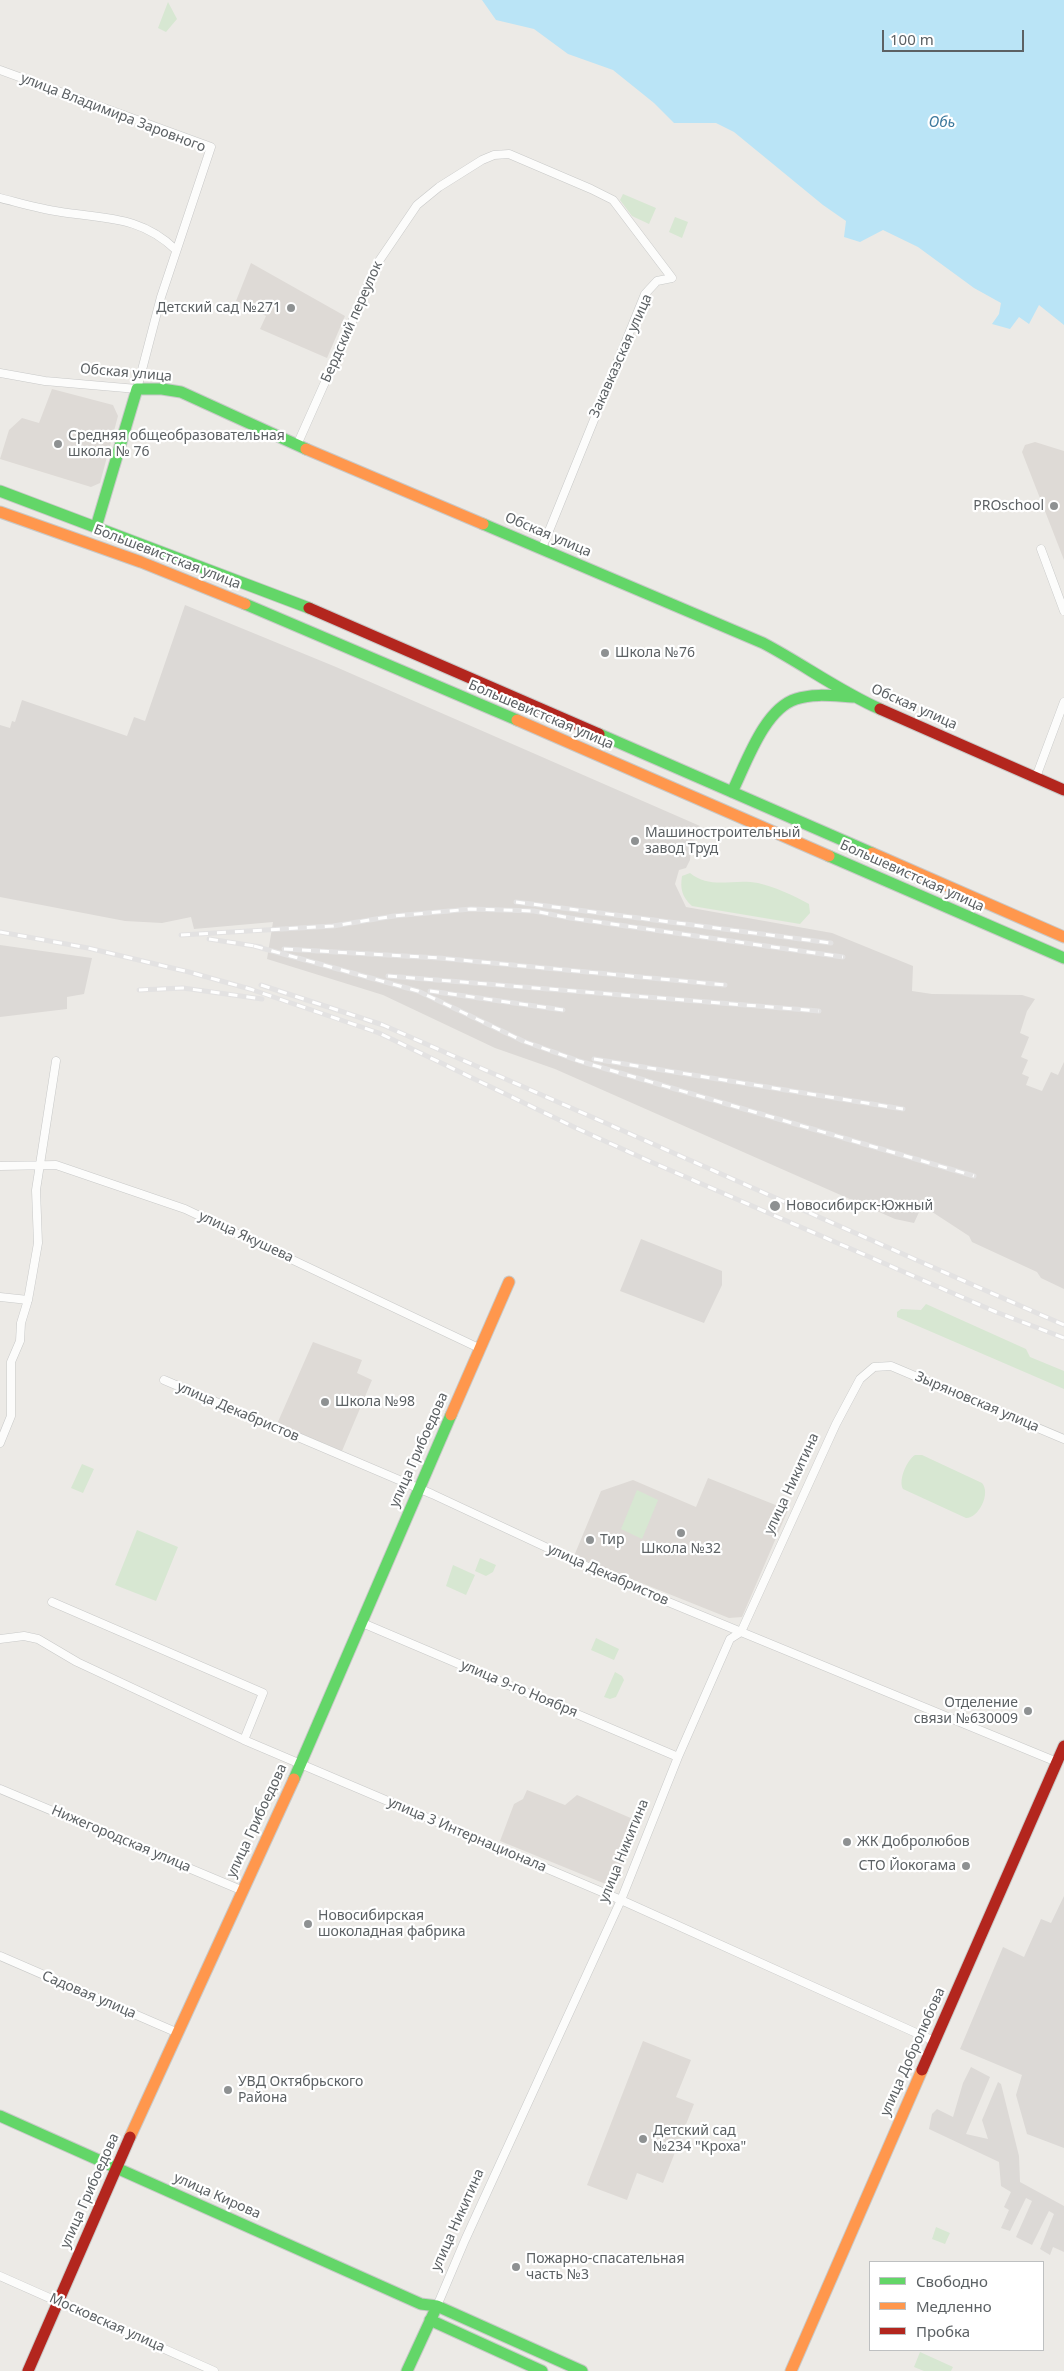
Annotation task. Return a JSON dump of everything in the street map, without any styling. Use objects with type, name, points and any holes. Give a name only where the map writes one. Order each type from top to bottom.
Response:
[{"type":"main road","name":"Обская улица","points":[[137,389],[162,389],[180,392],[297,445],[763,642],[803,664],[853,697],[1064,790]]},
{"type":"main road","points":[[96,527],[137,389]]},
{"type":"main road","name":"Большевистская улица","points":[[0,491],[304,606],[1064,937]]},
{"type":"main road","name":"Большевистская улица","points":[[0,512],[141,562],[306,628],[1064,958]]},
{"type":"main road","points":[[732,792],[774,713],[788,702],[805,697],[853,697]]},
{"type":"main road","name":"улица Грибоедова","points":[[28,2371],[116,2167],[241,1890],[301,1764],[360,1622],[509,1282]]},
{"type":"main road","name":"улица Добролюбова","points":[[791,2371],[1064,1746]]},
{"type":"main road","name":"улица Кирова","points":[[0,2116],[421,2304],[437,2306],[582,2371]]},
{"type":"main road","points":[[421,2304],[430,2320],[542,2371]]},
{"type":"main road","name":"улица Никитина","points":[[407,2371],[437,2306]]},
{"type":"street","name":"улица Владимира Заровного","points":[[0,70],[211,147],[176,250]]},
{"type":"street","name":"Закавказская улица","points":[[417,205],[439,187],[482,160],[494,155],[509,154],[613,200],[672,278],[656,281],[645,294],[542,548]]},
{"type":"street","points":[[0,198],[59,212],[128,221],[161,236],[176,250],[161,297],[137,389]]},
{"type":"street","name":"Бердский переулок","points":[[297,445],[379,261],[417,205]]},
{"type":"street","name":"Обская улица","points":[[0,374],[45,381],[137,389]]},
{"type":"street","points":[[1041,549],[1064,611]]},
{"type":"street","points":[[1036,777],[1064,702]]},
{"type":"street","points":[[0,1444],[11,1416],[10,1362],[20,1341],[21,1323],[28,1300],[38,1243],[36,1190],[56,1061]]},
{"type":"street","name":"улица Якушева","points":[[0,1166],[56,1165],[184,1209],[481,1349]]},
{"type":"street","points":[[0,1297],[28,1300]]},
{"type":"street","name":"Зыряновская улица","points":[[891,1366],[1064,1440]]},
{"type":"street","name":"улица Никитина","points":[[437,2306],[464,2240],[621,1900],[678,1757],[730,1639],[741,1632],[836,1424],[860,1379],[874,1367],[891,1366]]},
{"type":"street","name":"улица Декабристов","points":[[164,1380],[418,1488],[627,1586],[1057,1762]]},
{"type":"street","points":[[52,1602],[263,1693],[244,1740]]},
{"type":"street","name":"улица 9-го Ноября","points":[[360,1622],[678,1757]]},
{"type":"street","name":"улица 3 Интернационала","points":[[0,1640],[24,1636],[38,1639],[77,1662],[244,1740],[621,1900],[934,2041]]},
{"type":"street","name":"Нижегородская улица","points":[[0,1789],[241,1890]]},
{"type":"street","name":"Садовая улица","points":[[0,1956],[178,2033]]},
{"type":"street","name":"Московская улица","points":[[0,2276],[214,2371]]},
{"type":"shaded area","name":"Детский сад №271","points":[[251,263],[345,316],[327,358],[260,329],[266,316],[236,301]]},
{"type":"shaded area","name":"Средняя общеобразовательная школа № 76","points":[[52,389],[113,405],[118,416],[100,483],[91,487],[0,459],[9,430],[22,418],[39,423]]},
{"type":"shaded area","name":"PROschool","points":[[1035,442],[1064,451],[1064,560],[1022,452],[1025,445]]},
{"type":"shaded area","points":[[185,605],[336,667],[700,826],[691,849],[690,860],[686,868],[679,870],[675,884],[686,907],[832,933],[913,966],[912,991],[932,994],[1022,995],[1035,999],[1027,1011],[1020,1033],[1029,1037],[1021,1057],[1028,1060],[1022,1074],[1029,1077],[1026,1085],[1042,1091],[1051,1072],[1058,1075],[1064,1062],[1064,1289],[1041,1278],[1037,1272],[972,1242],[969,1236],[920,1204],[920,1210],[914,1223],[895,1219],[555,1069],[495,1048],[383,995],[267,959],[273,922],[194,929],[191,917],[162,923],[125,921],[0,897],[0,725],[10,728],[12,721],[15,722],[22,700],[127,736],[134,717],[145,721]]},
{"type":"shaded area","points":[[0,945],[92,958],[84,994],[67,997],[67,1009],[0,1017]]},
{"type":"shaded area","points":[[641,1239],[722,1271],[722,1285],[704,1323],[620,1291]]},
{"type":"shaded area","name":"Школа №98","points":[[313,1342],[362,1360],[357,1373],[372,1380],[342,1451],[277,1424]]},
{"type":"shaded area","name":"Школа №32","points":[[708,1478],[788,1510],[742,1617],[729,1618],[574,1556],[601,1491],[633,1480],[696,1507]]},
{"type":"shaded area","points":[[527,1790],[565,1805],[577,1795],[640,1822],[613,1887],[500,1841],[514,1804],[523,1799]]},
{"type":"shaded area","points":[[1064,1896],[1064,2148],[1027,2134],[1016,2095],[1022,2075],[960,2049],[1003,1947],[1024,1957],[1041,1919],[1051,1923]]},
{"type":"shaded area","name":"Детский сад №234 \"Кроха\"","points":[[643,2041],[691,2060],[676,2097],[694,2104],[663,2183],[637,2173],[627,2200],[587,2185]]},
{"type":"shaded area","points":[[971,2067],[990,2077],[966,2134],[988,2139],[982,2120],[998,2082],[1001,2084],[1019,2156],[1020,2182],[1064,2206],[1064,2252],[1053,2247],[1050,2255],[1040,2249],[1054,2214],[1049,2211],[1032,2245],[1016,2237],[1032,2201],[1026,2198],[1010,2231],[1001,2228],[1009,2210],[1004,2207],[1011,2192],[1001,2186],[999,2162],[929,2129],[932,2114],[937,2109],[953,2117],[963,2083]]},
{"type":"green space","points":[[168,2],[177,19],[166,32],[158,28]]},
{"type":"green space","points":[[623,194],[656,208],[649,224],[632,216],[620,200]]},
{"type":"green space","points":[[675,217],[688,222],[682,238],[669,232]]},
{"type":"green space","points":[[690,873],[706,881],[749,882],[771,887],[809,904],[810,913],[800,924],[692,906],[682,893],[681,885],[682,876]]},
{"type":"green space","points":[[926,1304],[1026,1349],[1030,1357],[1064,1371],[1064,1389],[897,1317],[897,1312],[901,1309],[921,1310]]},
{"type":"green space","points":[[915,1455],[922,1455],[982,1483],[985,1493],[979,1510],[971,1517],[966,1518],[903,1489],[904,1470]]},
{"type":"green space","points":[[82,1464],[94,1469],[83,1493],[71,1488]]},
{"type":"green space","points":[[637,1490],[658,1500],[642,1539],[621,1529]]},
{"type":"green space","points":[[137,1530],[178,1547],[156,1601],[115,1585]]},
{"type":"green space","points":[[480,1558],[496,1565],[493,1572],[486,1576],[475,1571]]},
{"type":"green space","points":[[453,1565],[475,1575],[466,1595],[446,1586]]},
{"type":"green space","points":[[596,1638],[619,1649],[614,1660],[591,1650]]},
{"type":"green space","points":[[615,1672],[622,1676],[624,1680],[616,1697],[610,1699],[604,1697]]},
{"type":"green space","points":[[936,2227],[950,2233],[945,2244],[932,2239]]},
{"type":"green space","points":[[920,2352],[953,2367],[951,2371],[924,2371],[914,2367]]},
{"type":"water","name":"Обь","points":[[482,0],[1064,0],[1064,325],[1039,305],[1029,324],[1019,317],[1010,329],[992,324],[999,314],[1001,303],[974,288],[918,247],[883,230],[860,242],[844,237],[846,221],[823,205],[734,132],[716,123],[674,123],[654,103],[613,70],[568,54],[534,29],[496,20]]},
{"type":"railway","points":[[516,902],[831,943]]},
{"type":"railway","points":[[181,935],[333,926],[394,916],[471,909],[534,911],[570,918],[843,957]]},
{"type":"railway","points":[[0,932],[88,948],[189,972],[250,989],[379,1033],[649,1161],[996,1312],[1064,1338]]},
{"type":"railway","points":[[209,939],[261,947]]},
{"type":"railway","points":[[254,946],[418,991],[523,1041],[579,1061],[974,1176]]},
{"type":"railway","points":[[284,949],[439,958],[725,985]]},
{"type":"railway","points":[[388,976],[819,1011]]},
{"type":"railway","points":[[261,985],[383,1025],[1064,1325]]},
{"type":"railway","points":[[139,990],[183,988],[262,999]]},
{"type":"railway","points":[[430,991],[563,1010]]},
{"type":"railway","points":[[594,1059],[903,1109]]},
{"type":"traffic: fast","points":[[96,527],[137,389],[162,389],[181,392],[306,449]]},
{"type":"traffic: fast","points":[[0,491],[309,608]]},
{"type":"traffic: fast","points":[[483,524],[763,643],[850,694],[880,709]]},
{"type":"traffic: fast","points":[[245,604],[517,720]]},
{"type":"traffic: fast","points":[[732,792],[765,725],[785,705],[796,699],[810,696],[853,697]]},
{"type":"traffic: fast","points":[[599,734],[872,853]]},
{"type":"traffic: fast","points":[[829,856],[1064,958]]},
{"type":"traffic: fast","points":[[294,1779],[451,1415]]},
{"type":"traffic: fast","points":[[0,2116],[421,2304],[437,2306]]},
{"type":"traffic: fast","points":[[407,2371],[437,2306],[582,2371]]},
{"type":"traffic: fast","points":[[430,2320],[542,2371]]},
{"type":"traffic: slow","points":[[306,449],[483,524]]},
{"type":"traffic: slow","points":[[0,512],[141,562],[245,604]]},
{"type":"traffic: slow","points":[[517,720],[829,856]]},
{"type":"traffic: slow","points":[[872,853],[1064,937]]},
{"type":"traffic: slow","points":[[451,1415],[509,1282]]},
{"type":"traffic: slow","points":[[130,2137],[294,1779]]},
{"type":"traffic: slow","points":[[791,2371],[922,2070]]},
{"type":"traffic: jam","points":[[309,608],[599,734]]},
{"type":"traffic: jam","points":[[880,709],[1064,790]]},
{"type":"traffic: jam","points":[[922,2070],[1064,1746]]},
{"type":"traffic: jam","points":[[28,2371],[130,2137]]},
{"type":"place","name":"Детский сад №271","points":[[291,308]]},
{"type":"place","name":"Средняя общеобразовательная школа № 76","points":[[58,444]]},
{"type":"place","name":"PROschool","points":[[1054,506]]},
{"type":"place","name":"Школа №76","points":[[605,653]]},
{"type":"place","name":"Машиностроительный завод Труд","points":[[635,841]]},
{"type":"place","name":"Новосибирск-Южный","points":[[775,1206]]},
{"type":"place","name":"Школа №98","points":[[325,1402]]},
{"type":"place","name":"Школа №32","points":[[681,1533]]},
{"type":"place","name":"Тир","points":[[590,1540]]},
{"type":"place","name":"Отделение связи №630009","points":[[1028,1711]]},
{"type":"place","name":"ЖК Добролюбов","points":[[847,1842]]},
{"type":"place","name":"СТО Йокогама","points":[[966,1866]]},
{"type":"place","name":"Новосибирская шоколадная фабрика","points":[[308,1924]]},
{"type":"place","name":"УВД Октябрьского Района","points":[[228,2090]]},
{"type":"place","name":"Детский сад №234 \"Кроха\"","points":[[643,2139]]},
{"type":"place","name":"Пожарно-спасательная часть №3","points":[[516,2267]]}]
